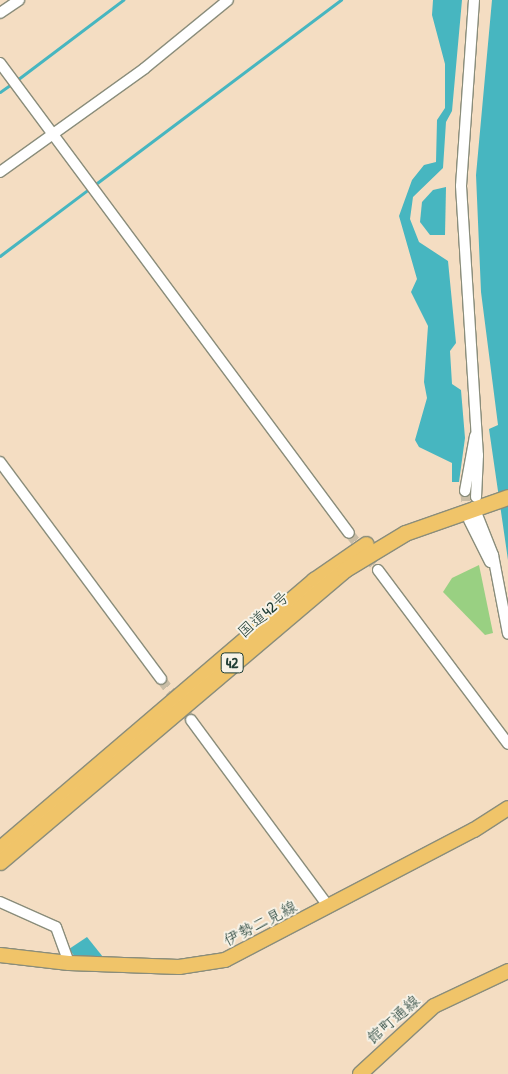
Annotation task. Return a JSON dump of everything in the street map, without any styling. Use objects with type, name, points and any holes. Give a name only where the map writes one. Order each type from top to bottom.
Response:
[{"type":"highway","name":"国道42号","points":[[0,862],[321,587],[405,533],[508,486]]},
{"type":"highway","name":"国道42号","points":[[0,848],[337,562],[396,527],[476,502],[508,497]]},
{"type":"main road","name":"伊勢二見線","points":[[0,955],[69,963],[203,966],[236,955],[329,907],[508,808]]},
{"type":"main road","name":"館町通線","points":[[360,1074],[434,1006],[508,971]]},
{"type":"street","points":[[0,13],[19,0]]},
{"type":"street","points":[[0,172],[53,134],[228,0]]},
{"type":"street","points":[[474,0],[461,186],[477,433],[476,502],[495,569],[508,634]]},
{"type":"street","points":[[0,62],[349,533]]},
{"type":"street","points":[[0,462],[161,679]]},
{"type":"street","points":[[378,570],[508,744]]},
{"type":"street","points":[[191,720],[329,907]]},
{"type":"street","points":[[0,902],[56,927],[69,963]]},
{"type":"green space","points":[[479,565],[493,633],[485,635],[443,592],[452,578]]},
{"type":"water","points":[[433,0],[462,0],[452,111],[446,122],[443,168],[413,197],[410,219],[419,242],[448,261],[456,343],[450,351],[452,384],[461,390],[465,438],[459,482],[452,482],[452,463],[419,447],[415,440],[427,398],[424,382],[428,326],[411,292],[417,279],[399,216],[412,180],[424,165],[436,162],[437,120],[445,108],[445,64],[432,15]]},
{"type":"water","points":[[492,0],[508,0],[508,560],[489,429],[498,425],[481,292],[476,175]]},
{"type":"water","points":[[446,187],[445,235],[430,235],[420,222],[422,202],[433,190]]},
{"type":"water","points":[[87,937],[103,957],[78,961],[69,949]]},
{"type":"waterway","points":[[17,80],[123,0]]},
{"type":"waterway","points":[[93,186],[341,0]]},
{"type":"waterway","points":[[0,92],[13,83]]},
{"type":"waterway","points":[[0,256],[89,189]]},
{"type":"tunnel","points":[[465,491],[468,516]]},
{"type":"tunnel","points":[[349,533],[378,570]]},
{"type":"tunnel","points":[[161,679],[191,720]]}]
